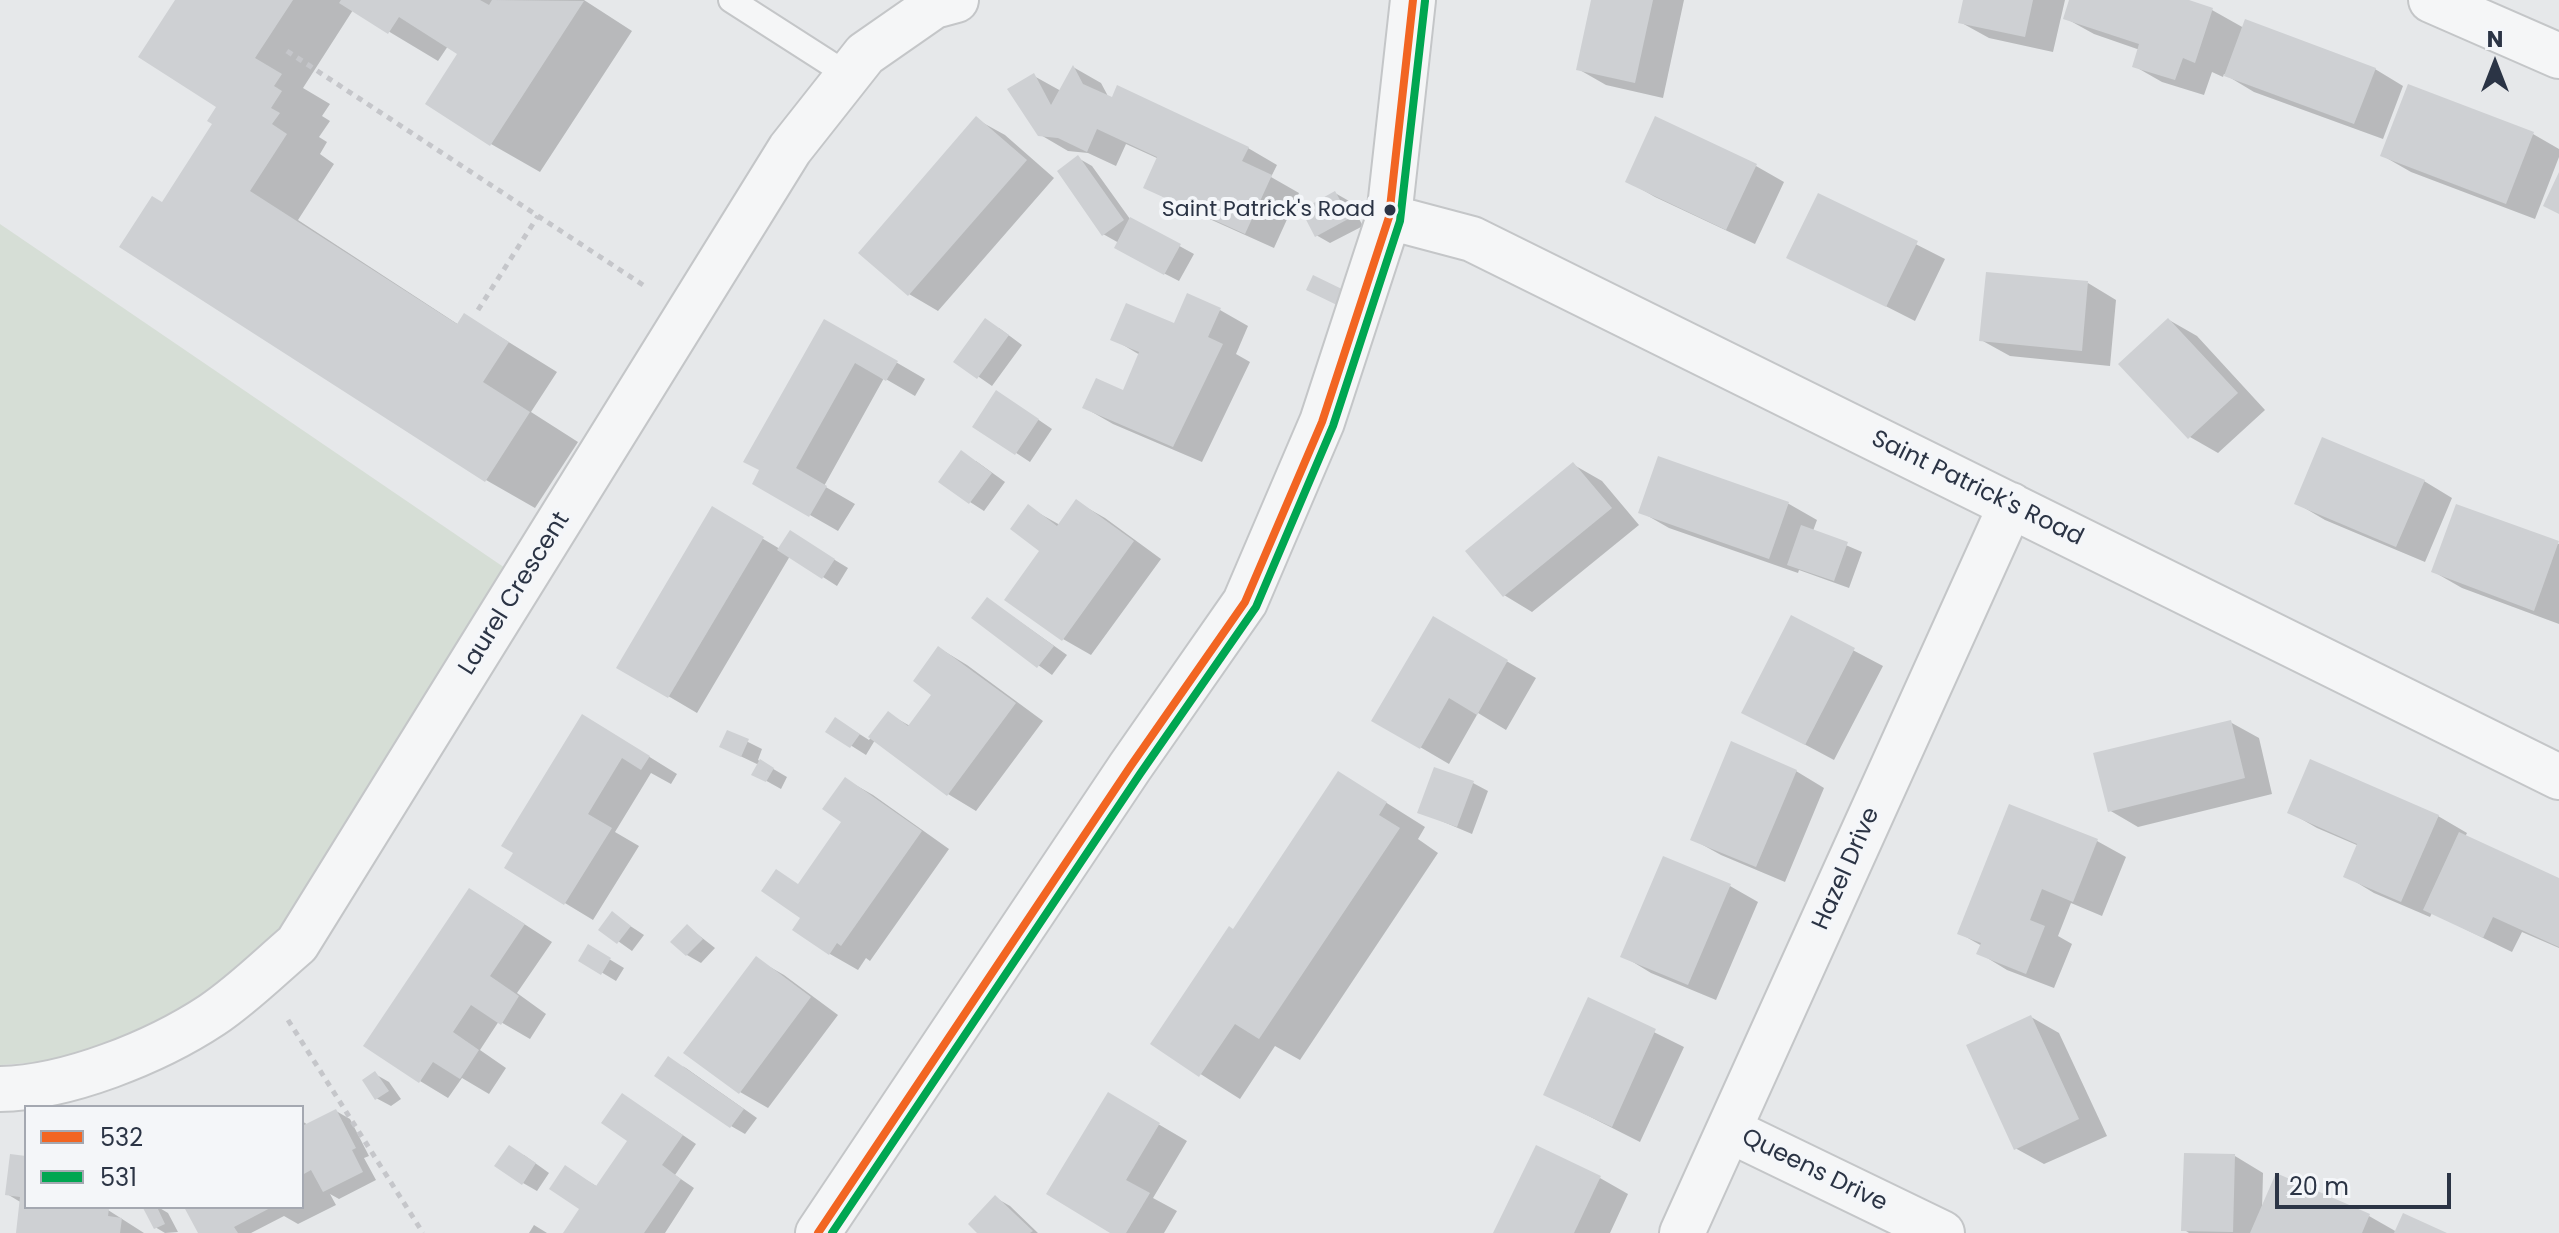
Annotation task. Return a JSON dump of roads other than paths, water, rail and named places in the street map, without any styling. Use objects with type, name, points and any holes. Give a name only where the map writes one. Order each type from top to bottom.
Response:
[{"type":"street","name":"Laurel Crescent","points":[[0,1089],[28,1089],[129,1060],[212,1015],[297,944],[790,149],[865,54],[934,6],[956,0]]},
{"type":"street","points":[[818,1233],[1130,767],[1245,602],[1322,422],[1389,217],[1413,0]]},
{"type":"street","points":[[2431,0],[2559,56]]},
{"type":"street","name":"Saint Patrick's Road","points":[[1389,217],[1472,239],[2559,777]]},
{"type":"street","name":"Hazel Drive","points":[[1682,1233],[2011,505]]},
{"type":"street","name":"Queens Drive","points":[[1729,1130],[1942,1233]]},
{"type":"lane","points":[[731,0],[848,75]]},
{"type":"place","name":"Saint Patrick's Road","points":[[1390,210]]}]
